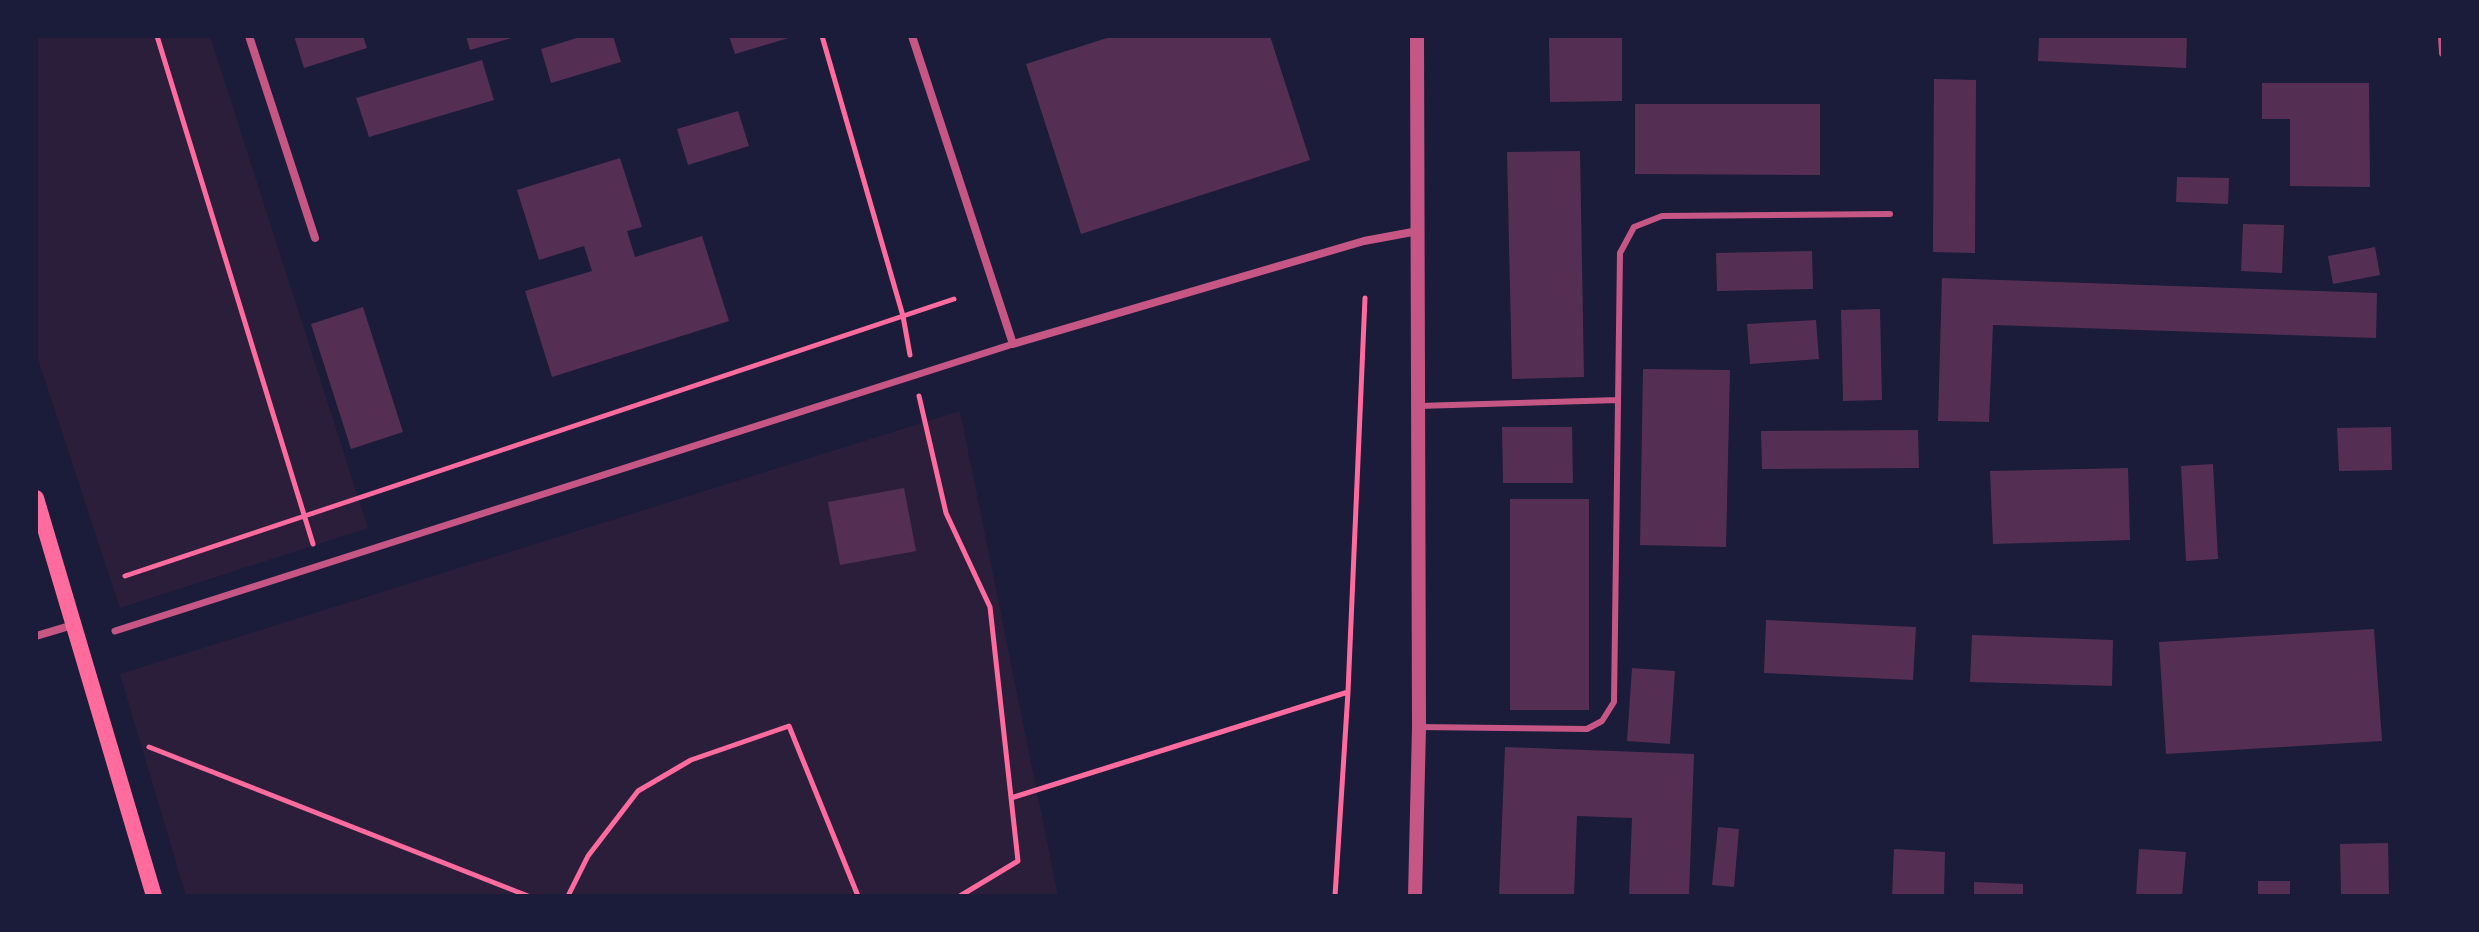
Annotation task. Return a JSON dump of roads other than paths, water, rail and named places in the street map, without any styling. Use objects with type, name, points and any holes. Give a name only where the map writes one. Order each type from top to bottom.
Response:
[{"type":"main road","points":[[36,498],[154,896]]},
{"type":"street","points":[[249,36],[315,238]]},
{"type":"street","points":[[914,36],[1013,344]]},
{"type":"street","points":[[1415,896],[1419,727],[1417,36]]},
{"type":"street","points":[[2442,36],[2443,53]]},
{"type":"street","points":[[115,631],[1013,344],[1364,241],[1418,231]]},
{"type":"street","points":[[36,636],[74,625]]},
{"type":"lane","points":[[1419,727],[1587,729],[1602,721],[1614,702],[1620,253],[1634,227],[1662,216],[1890,214]]},
{"type":"lane","points":[[1418,406],[1618,400]]}]
